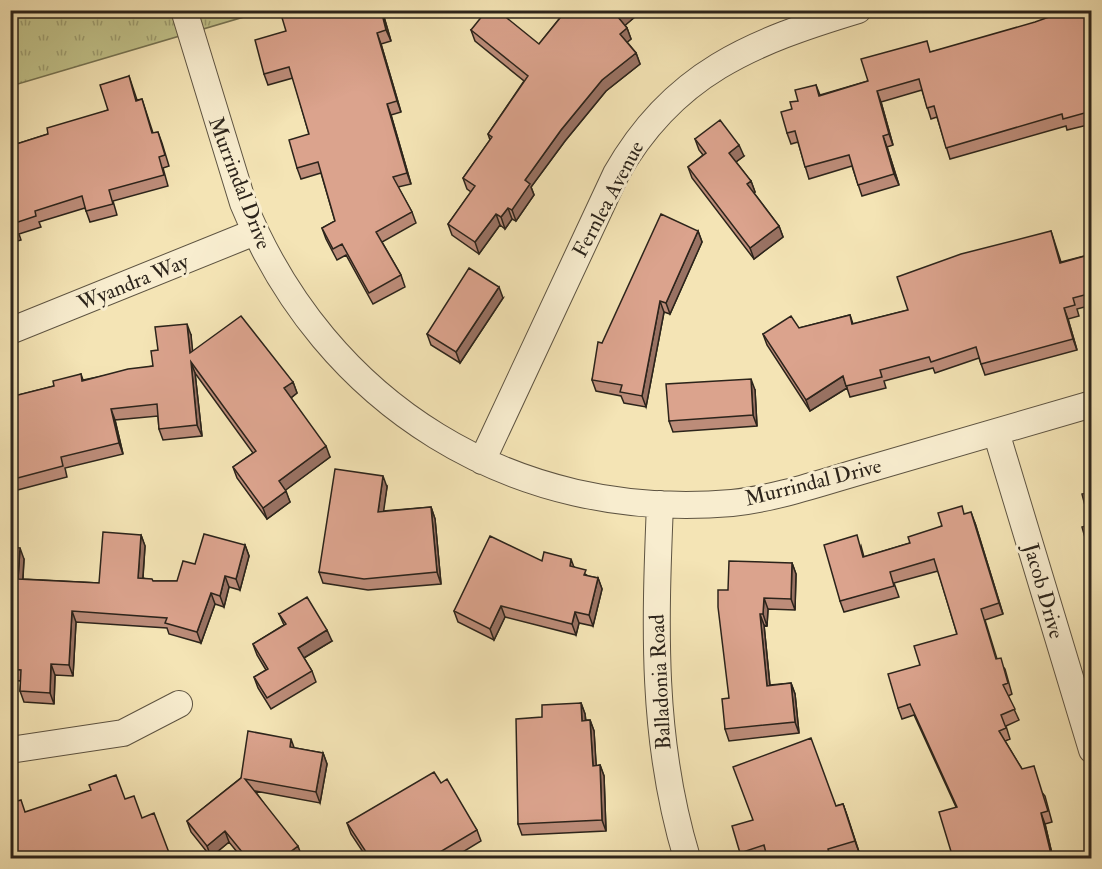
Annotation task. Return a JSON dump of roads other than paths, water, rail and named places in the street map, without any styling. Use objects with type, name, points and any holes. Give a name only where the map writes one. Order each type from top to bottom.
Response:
[{"type":"street","name":"Murrindal Drive","points":[[184,10],[231,170],[255,232],[298,308],[361,380],[418,424],[482,461],[529,481],[575,493],[660,504],[734,502],[769,496],[1092,404]]},
{"type":"street","name":"Fernlea Avenue","points":[[482,461],[616,174],[638,139],[671,102],[722,62],[776,36],[858,10]]},
{"type":"street","name":"Wyandra Way","points":[[10,331],[255,232]]},
{"type":"street","name":"Jacob Drive","points":[[996,432],[1092,750]]},
{"type":"street","name":"Balladonia Road","points":[[660,504],[655,629],[659,724],[682,857]]},
{"type":"street","points":[[10,750],[123,734],[179,704]]}]
